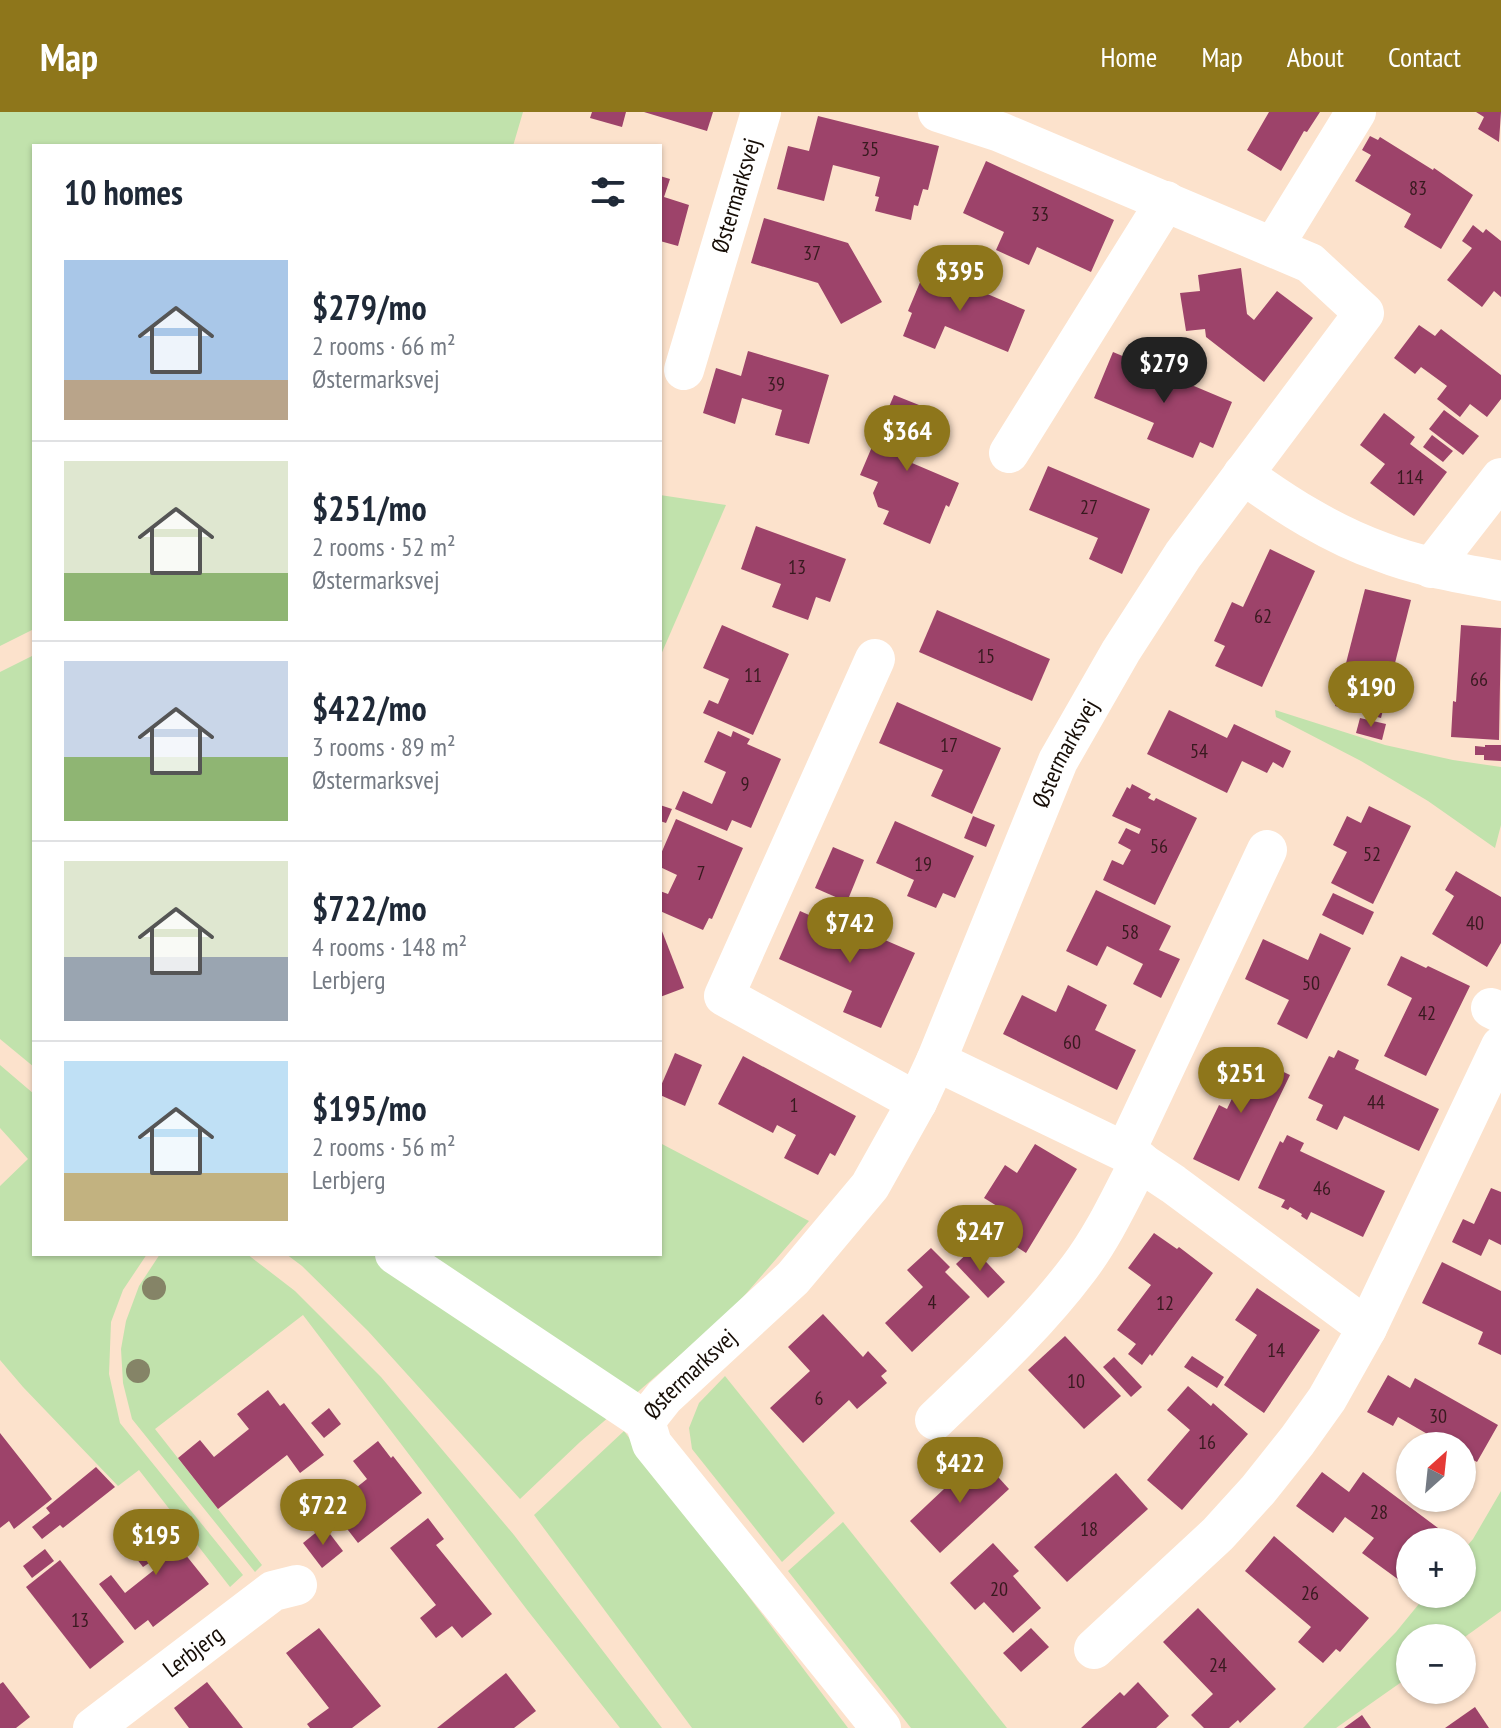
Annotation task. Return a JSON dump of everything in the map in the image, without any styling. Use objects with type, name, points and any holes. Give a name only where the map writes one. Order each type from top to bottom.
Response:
[{"type":"street","name":"Østermarksvej","points":[[684,370],[761,112]]},
{"type":"street","name":"Østermarksvej","points":[[881,1728],[652,1444],[645,1421],[664,1397],[793,1278],[870,1186],[936,1061],[1058,761],[1121,651],[1183,555],[1364,313],[1310,263],[1166,201],[1005,122],[938,112]]},
{"type":"street","points":[[1273,247],[1356,112]]},
{"type":"street","points":[[1009,453],[1166,201]]},
{"type":"street","points":[[1243,474],[1330,529],[1381,552],[1431,568],[1501,581]]},
{"type":"street","points":[[1431,568],[1501,478]]},
{"type":"street","points":[[875,659],[724,996],[917,1102]]},
{"type":"street","points":[[935,1420],[1049,1306],[1109,1222],[1132,1157],[1267,850]]},
{"type":"street","points":[[1094,1649],[1218,1534],[1258,1490],[1327,1399],[1367,1328],[1501,1046]]},
{"type":"street","points":[[936,1061],[1132,1157],[1367,1328]]},
{"type":"street","points":[[398,1256],[645,1421]]},
{"type":"street","name":"Lerbjerg","points":[[93,1728],[273,1591],[297,1585]]},
{"type":"green space","points":[[0,112],[523,112],[514,144],[32,144],[32,630],[0,646]]},
{"type":"green space","points":[[662,495],[726,505],[662,652]]},
{"type":"green space","points":[[32,656],[32,1065],[0,1039],[0,672]]},
{"type":"green space","points":[[1275,710],[1385,745],[1501,767],[1501,825],[1495,848],[1428,801],[1361,761],[1276,717]]},
{"type":"green space","points":[[0,1065],[32,1092],[32,1256],[146,1256],[123,1290],[111,1322],[109,1374],[120,1423],[243,1575],[230,1587],[139,1470],[118,1486],[0,1360],[0,1186],[28,1159],[0,1128]]},
{"type":"green space","points":[[662,1144],[809,1221],[731,1311],[580,1442],[520,1499],[368,1331],[289,1256],[662,1256]]},
{"type":"green space","points":[[159,1256],[250,1256],[295,1291],[381,1377],[514,1535],[662,1728],[620,1728],[303,1315],[155,1429],[262,1565],[255,1572],[132,1419],[123,1383],[121,1349],[126,1321],[139,1286]]},
{"type":"green space","points":[[725,1376],[835,1513],[782,1562],[692,1449],[689,1428],[699,1403]]},
{"type":"green space","points":[[624,1431],[848,1728],[692,1728],[534,1515]]},
{"type":"green space","points":[[1501,1491],[1501,1611],[1476,1629],[1476,1624],[1403,1624],[1416,1608],[1476,1608],[1476,1534]]},
{"type":"green space","points":[[843,1522],[1007,1728],[911,1728],[788,1571]]},
{"type":"green space","points":[[1396,1632],[1396,1686],[1336,1728],[1303,1728]]},
{"type":"building","points":[[592,112],[626,112],[622,127],[590,118]]},
{"type":"building","points":[[644,112],[713,112],[707,131]]},
{"type":"building","points":[[1269,112],[1320,112],[1307,132],[1304,131],[1281,171],[1247,150]]},
{"type":"building","points":[[1476,112],[1501,112],[1499,142],[1478,129],[1484,117]]},
{"type":"building","points":[[818,116],[939,146],[928,190],[923,189],[918,206],[914,205],[911,220],[875,211],[880,177],[833,165],[824,201],[777,189],[788,146],[809,151]]},
{"type":"building","points":[[1370,136],[1378,140],[1380,137],[1473,195],[1441,249],[1404,227],[1411,214],[1355,181],[1371,155],[1362,150]]},
{"type":"building","points":[[986,161],[1114,220],[1091,272],[1037,247],[1029,265],[996,250],[1004,232],[963,213]]},
{"type":"building","points":[[662,177],[670,179],[664,197],[689,205],[678,246],[662,242]]},
{"type":"building","points":[[764,218],[848,243],[882,302],[841,324],[818,283],[751,263]]},
{"type":"building","points":[[1473,225],[1483,233],[1486,229],[1501,241],[1501,297],[1494,291],[1482,307],[1447,280],[1472,248],[1462,241]]},
{"type":"building","points":[[926,268],[1025,310],[1008,352],[945,326],[935,349],[903,336],[912,313],[908,311]]},
{"type":"building","points":[[1241,268],[1247,314],[1254,320],[1277,291],[1313,318],[1264,382],[1206,337],[1205,329],[1186,331],[1180,293],[1200,291],[1198,275]]},
{"type":"building","points":[[1419,325],[1435,336],[1441,329],[1501,375],[1501,399],[1487,417],[1470,404],[1460,417],[1437,399],[1447,386],[1421,367],[1415,374],[1394,358]]},
{"type":"building","points":[[748,351],[829,375],[809,444],[775,435],[782,410],[742,398],[735,424],[703,413],[716,368],[741,376]]},
{"type":"building","points":[[1113,352],[1232,402],[1213,448],[1200,442],[1193,458],[1147,439],[1154,423],[1094,398]]},
{"type":"building","points":[[894,395],[934,411],[912,463],[959,483],[930,544],[883,524],[889,511],[878,507],[873,493],[878,482],[860,475]]},
{"type":"building","points":[[1444,410],[1479,436],[1463,455],[1429,429]]},
{"type":"building","points":[[1384,413],[1415,437],[1410,444],[1447,472],[1414,516],[1370,483],[1385,464],[1360,445]]},
{"type":"building","points":[[1432,435],[1453,451],[1443,462],[1423,447]]},
{"type":"building","points":[[1048,466],[1150,509],[1122,574],[1089,559],[1098,538],[1029,510]]},
{"type":"building","points":[[756,526],[846,559],[830,602],[816,597],[808,620],[772,607],[781,584],[741,569]]},
{"type":"building","points":[[1270,549],[1315,571],[1262,687],[1215,666],[1225,646],[1214,641],[1232,602],[1243,607]]},
{"type":"building","points":[[1365,589],[1411,600],[1381,718],[1335,706]]},
{"type":"building","points":[[937,610],[1050,659],[1032,701],[919,652]]},
{"type":"building","points":[[722,625],[789,654],[753,735],[703,713],[709,700],[718,704],[729,679],[703,668]]},
{"type":"building","points":[[1461,625],[1501,628],[1499,740],[1451,737]]},
{"type":"building","points":[[897,702],[1001,748],[972,814],[931,796],[943,770],[879,743]]},
{"type":"building","points":[[1169,710],[1227,738],[1234,724],[1291,751],[1283,768],[1273,762],[1267,773],[1242,761],[1227,793],[1147,754]]},
{"type":"building","points":[[1360,718],[1386,724],[1382,740],[1356,733]]},
{"type":"building","points":[[718,731],[731,737],[733,731],[750,739],[747,744],[781,759],[751,828],[732,820],[727,831],[675,809],[683,791],[712,804],[726,772],[704,762]]},
{"type":"building","points":[[1501,745],[1501,761],[1484,760],[1484,755],[1475,755],[1475,746]]},
{"type":"building","points":[[1132,784],[1151,794],[1148,798],[1154,801],[1156,798],[1197,818],[1155,905],[1103,880],[1112,860],[1123,865],[1131,850],[1118,843],[1126,828],[1139,834],[1141,829],[1112,816],[1127,787],[1130,789]]},
{"type":"building","points":[[662,806],[672,809],[666,823],[662,822]]},
{"type":"building","points":[[1369,806],[1411,826],[1373,904],[1331,883],[1347,852],[1333,845],[1347,816],[1361,823]]},
{"type":"building","points":[[973,816],[995,825],[986,847],[964,838]]},
{"type":"building","points":[[676,819],[743,848],[712,919],[709,918],[703,930],[662,912],[662,892],[668,894],[677,875],[662,868],[662,851]]},
{"type":"building","points":[[895,821],[974,856],[955,898],[943,893],[936,908],[907,896],[914,880],[876,863]]},
{"type":"building","points":[[833,847],[864,860],[847,902],[815,888]]},
{"type":"building","points":[[1456,871],[1501,897],[1501,943],[1487,967],[1432,934],[1454,896],[1445,890]]},
{"type":"building","points":[[1096,890],[1171,926],[1159,950],[1180,959],[1161,998],[1133,984],[1143,964],[1107,946],[1097,966],[1066,951]]},
{"type":"building","points":[[1333,893],[1374,912],[1363,935],[1322,915]]},
{"type":"building","points":[[800,911],[875,944],[878,937],[915,953],[881,1028],[843,1012],[852,991],[779,959]]},
{"type":"building","points":[[662,931],[684,988],[662,996]]},
{"type":"building","points":[[1320,933],[1351,948],[1307,1039],[1277,1024],[1289,1000],[1245,979],[1263,939],[1308,960]]},
{"type":"building","points":[[1401,956],[1470,986],[1426,1076],[1384,1056],[1412,998],[1387,985]]},
{"type":"building","points":[[1068,985],[1107,1005],[1095,1030],[1136,1050],[1117,1090],[1003,1034],[1022,995],[1056,1012]]},
{"type":"building","points":[[1233,1048],[1290,1075],[1239,1181],[1193,1159],[1219,1105],[1227,1109],[1238,1086],[1220,1077]]},
{"type":"building","points":[[1338,1050],[1359,1060],[1355,1069],[1439,1109],[1419,1151],[1344,1116],[1337,1130],[1316,1120],[1323,1105],[1308,1098],[1329,1056],[1334,1058]]},
{"type":"building","points":[[675,1053],[702,1065],[685,1106],[662,1096],[662,1083]]},
{"type":"building","points":[[743,1056],[856,1116],[835,1156],[830,1153],[818,1175],[784,1158],[796,1135],[777,1125],[773,1133],[718,1104]]},
{"type":"building","points":[[1287,1135],[1304,1143],[1300,1151],[1385,1191],[1363,1237],[1311,1212],[1307,1220],[1290,1207],[1288,1210],[1281,1207],[1285,1200],[1258,1188],[1280,1141],[1283,1143]]},
{"type":"building","points":[[1035,1144],[1077,1169],[1026,1253],[984,1226],[997,1206],[984,1198],[1005,1165],[1017,1173]]},
{"type":"building","points":[[1491,1188],[1501,1192],[1501,1245],[1489,1239],[1481,1256],[1452,1242],[1463,1219],[1474,1224]]},
{"type":"building","points":[[1154,1233],[1177,1249],[1179,1247],[1213,1273],[1152,1356],[1150,1354],[1142,1365],[1128,1354],[1136,1344],[1117,1330],[1151,1285],[1128,1268]]},
{"type":"building","points":[[931,1248],[950,1267],[945,1272],[970,1297],[912,1352],[885,1323],[923,1287],[907,1270]]},
{"type":"building","points":[[973,1248],[1005,1282],[988,1298],[956,1264]]},
{"type":"building","points":[[1442,1262],[1501,1291],[1501,1355],[1478,1344],[1483,1332],[1422,1303]]},
{"type":"building","points":[[1257,1288],[1320,1330],[1264,1413],[1224,1385],[1257,1335],[1235,1320]]},
{"type":"building","points":[[823,1314],[863,1357],[868,1351],[887,1371],[881,1376],[887,1383],[857,1409],[849,1400],[803,1443],[770,1408],[810,1371],[788,1347]]},
{"type":"building","points":[[1065,1336],[1121,1396],[1084,1429],[1028,1370]]},
{"type":"building","points":[[1192,1356],[1224,1377],[1217,1388],[1184,1367]]},
{"type":"building","points":[[1114,1357],[1142,1387],[1131,1397],[1103,1367]]},
{"type":"building","points":[[1388,1375],[1410,1388],[1415,1378],[1498,1425],[1477,1462],[1476,1432],[1424,1432],[1398,1417],[1393,1426],[1367,1412]]},
{"type":"building","points":[[1188,1386],[1248,1434],[1182,1510],[1147,1480],[1190,1430],[1167,1410]]},
{"type":"building","points":[[268,1390],[280,1406],[284,1403],[324,1455],[300,1473],[287,1455],[218,1509],[178,1458],[200,1440],[214,1457],[249,1429],[237,1414]]},
{"type":"building","points":[[329,1408],[341,1424],[324,1438],[311,1423]]},
{"type":"building","points":[[0,1433],[52,1499],[14,1529],[9,1521],[0,1528]]},
{"type":"building","points":[[378,1441],[422,1493],[358,1543],[331,1508],[367,1479],[353,1461]]},
{"type":"building","points":[[979,1456],[1009,1489],[940,1553],[910,1521]]},
{"type":"building","points":[[96,1467],[115,1487],[63,1528],[60,1525],[42,1539],[32,1527],[50,1513],[46,1508]]},
{"type":"building","points":[[1322,1472],[1349,1492],[1363,1472],[1396,1497],[1396,1512],[1417,1512],[1438,1528],[1396,1528],[1396,1578],[1362,1553],[1374,1538],[1345,1517],[1333,1533],[1296,1506]]},
{"type":"building","points":[[1116,1473],[1148,1509],[1067,1582],[1034,1547]]},
{"type":"building","points":[[157,1513],[167,1527],[165,1529],[209,1584],[153,1627],[148,1620],[135,1630],[99,1584],[111,1575],[125,1593],[154,1570],[149,1563],[143,1567],[122,1540]]},
{"type":"building","points":[[428,1518],[444,1539],[436,1545],[492,1614],[462,1638],[452,1626],[436,1638],[420,1618],[436,1605],[390,1548]]},
{"type":"building","points":[[324,1526],[343,1551],[322,1568],[303,1543]]},
{"type":"building","points":[[1274,1536],[1369,1618],[1340,1652],[1336,1649],[1323,1663],[1298,1642],[1311,1627],[1245,1571]]},
{"type":"building","points":[[993,1543],[1019,1571],[1013,1576],[1041,1608],[1013,1633],[984,1602],[975,1610],[950,1583]]},
{"type":"building","points":[[45,1549],[54,1561],[32,1578],[23,1566]]},
{"type":"building","points":[[60,1560],[124,1642],[90,1669],[26,1587]]},
{"type":"building","points":[[1198,1608],[1276,1689],[1240,1723],[1238,1720],[1229,1728],[1204,1728],[1191,1715],[1213,1694],[1163,1642]]},
{"type":"building","points":[[319,1628],[381,1706],[352,1728],[310,1728],[307,1724],[329,1708],[286,1653]]},
{"type":"building","points":[[1031,1628],[1049,1647],[1021,1672],[1003,1653]]},
{"type":"building","points":[[506,1673],[536,1711],[514,1728],[437,1728]]},
{"type":"building","points":[[3,1682],[30,1717],[16,1728],[0,1728],[0,1684]]},
{"type":"building","points":[[207,1682],[243,1728],[189,1728],[174,1708]]},
{"type":"building","points":[[1138,1682],[1169,1716],[1156,1728],[1081,1728],[1120,1692],[1124,1696]]},
{"type":"building","points":[[1475,1707],[1489,1728],[1445,1728]]},
{"type":"building","points":[[1362,1715],[1371,1728],[1344,1728]]}]
